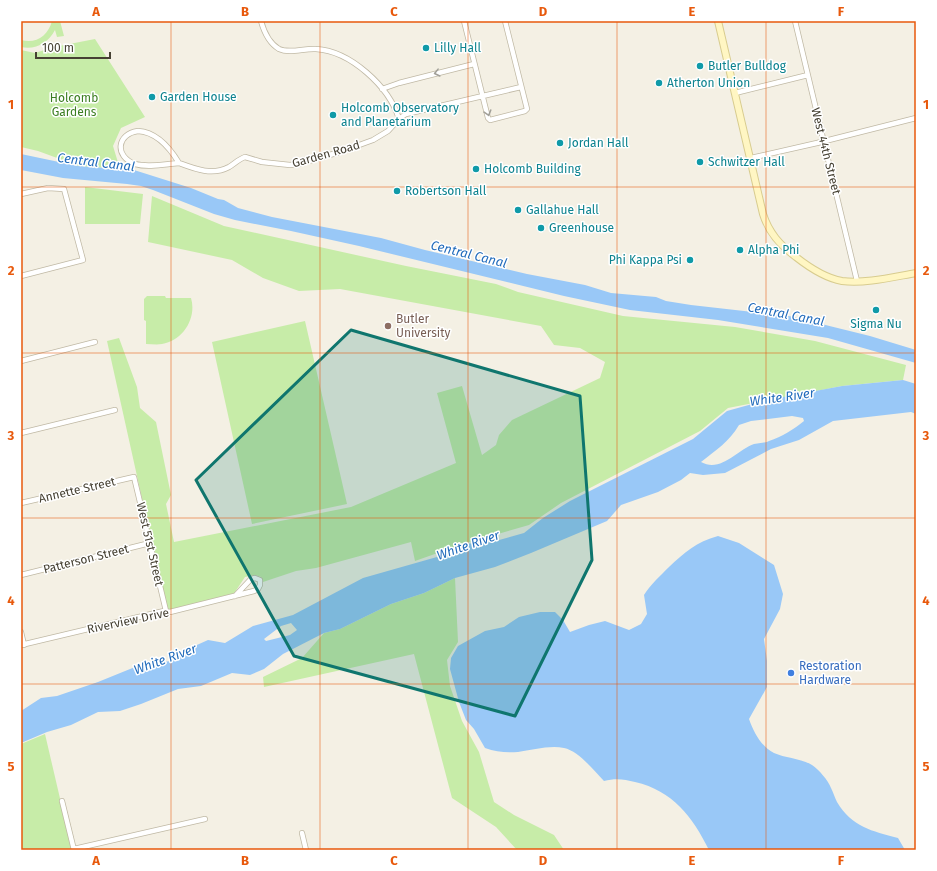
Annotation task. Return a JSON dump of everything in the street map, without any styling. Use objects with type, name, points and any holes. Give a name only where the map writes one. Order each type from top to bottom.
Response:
[{"type":"street","points":[[261,21],[267,37],[272,44],[279,49],[289,51],[315,49],[333,52],[352,62],[382,89],[392,101],[399,118],[408,114],[521,87]]},
{"type":"street","points":[[464,21],[488,118],[492,120],[526,111],[527,109],[505,21]]},
{"type":"street","points":[[725,21],[718,22],[766,223],[777,241],[785,249],[816,271],[826,276],[843,281],[874,280],[916,273]]},
{"type":"street","name":"West 44th Street","points":[[795,21],[857,281]]},
{"type":"street","points":[[382,89],[399,83],[474,64]]},
{"type":"street","points":[[735,93],[808,75]]},
{"type":"street","name":"Garden Road","points":[[179,163],[163,143],[154,135],[145,131],[129,133],[124,138],[121,145],[120,151],[123,156],[136,164],[148,166],[179,163],[202,171],[211,172],[226,169],[240,159],[246,157],[262,162],[296,165],[368,142],[389,130],[399,118]]},
{"type":"street","points":[[751,158],[916,118]]},
{"type":"street","points":[[21,194],[48,188],[64,189],[83,260],[21,276]]},
{"type":"street","points":[[21,361],[95,342]]},
{"type":"street","points":[[21,433],[115,410]]},
{"type":"street","name":"Annette Street","points":[[21,503],[134,477]]},
{"type":"street","name":"West 51st Street","points":[[134,477],[166,611]]},
{"type":"street","name":"Patterson Street","points":[[21,574],[150,543]]},
{"type":"street","name":"Riverview Drive","points":[[23,645],[235,596],[258,589],[260,580],[255,578],[251,579],[235,596]]},
{"type":"street","points":[[21,632],[23,645]]},
{"type":"street","points":[[62,801],[74,849],[205,819]]},
{"type":"street","points":[[302,833],[306,850]]},
{"type":"highlighted area","points":[[351,330],[580,396],[592,560],[515,716],[294,656],[196,480]]},
{"type":"green space","points":[[52,21],[60,21],[64,36],[57,37],[55,30],[49,39],[37,46],[26,48],[21,47],[21,40],[32,41],[41,38],[48,31]]},
{"type":"green space","name":"Holcomb Gardens","points":[[95,39],[145,117],[121,128],[113,146],[120,169],[79,166],[38,151],[21,147],[21,50],[35,53],[54,47]]},
{"type":"green space","points":[[85,187],[143,194],[140,224],[85,224]]},
{"type":"green space","points":[[152,196],[224,226],[496,284],[518,292],[623,316],[735,327],[815,341],[906,365],[903,380],[842,386],[728,408],[700,431],[561,503],[529,525],[463,544],[415,561],[411,542],[316,568],[296,571],[263,582],[261,577],[255,575],[245,577],[233,595],[167,611],[107,341],[119,338],[137,387],[140,408],[156,422],[171,495],[166,504],[174,542],[351,507],[456,463],[437,393],[462,386],[482,455],[496,445],[499,435],[512,420],[600,378],[605,362],[580,348],[554,345],[541,326],[340,289],[299,291],[263,278],[232,260],[148,242]]},
{"type":"green space","points":[[147,296],[191,298],[192,313],[190,321],[182,333],[170,342],[162,344],[146,344],[144,299]]},
{"type":"green space","points":[[305,321],[347,504],[252,524],[212,342]]},
{"type":"green space","points":[[455,578],[458,642],[447,660],[450,686],[462,721],[479,752],[494,802],[514,815],[554,835],[564,850],[517,850],[496,827],[452,798],[414,654],[264,687],[263,677],[302,658],[324,633],[340,629],[391,604],[424,593]]},
{"type":"green space","points":[[45,734],[72,850],[21,850],[21,744]]},
{"type":"water","points":[[21,154],[78,166],[134,170],[224,200],[238,208],[272,217],[381,238],[527,274],[585,285],[611,293],[656,297],[666,301],[691,305],[789,316],[870,336],[916,350],[916,363],[828,338],[718,320],[630,310],[564,296],[359,246],[235,220],[214,214],[141,186],[63,178],[21,170]]},
{"type":"water","name":"White River","points":[[903,380],[916,384],[916,414],[911,412],[833,421],[799,440],[771,449],[725,473],[703,475],[690,473],[681,480],[658,492],[621,505],[607,521],[495,567],[455,578],[424,593],[391,604],[340,629],[324,633],[283,654],[264,669],[250,675],[232,673],[201,686],[178,689],[120,711],[98,712],[71,725],[47,732],[21,743],[21,711],[41,698],[57,696],[135,667],[170,661],[188,649],[208,640],[225,643],[253,626],[293,615],[363,578],[451,553],[463,544],[492,542],[524,533],[543,518],[570,501],[693,439],[727,411],[767,400],[842,386]],"holes":[[[792,416],[803,418],[804,421],[783,435],[767,442],[754,444],[722,463],[708,465],[701,462],[727,441],[739,425],[751,421]],[[291,623],[297,630],[290,635],[266,641],[264,639],[281,626]]]},
{"type":"water","points":[[718,536],[739,543],[774,565],[783,594],[780,609],[764,639],[767,661],[767,687],[749,719],[753,729],[765,747],[769,750],[783,756],[803,761],[815,767],[828,782],[837,802],[856,823],[871,830],[898,838],[905,850],[709,850],[696,826],[688,816],[671,799],[660,792],[648,786],[627,780],[616,779],[604,781],[581,757],[564,748],[547,747],[509,752],[485,748],[474,729],[466,720],[459,702],[450,669],[451,658],[458,646],[485,631],[504,627],[519,617],[540,612],[555,612],[563,620],[570,632],[605,621],[629,630],[641,624],[647,614],[644,595],[656,580],[691,548],[703,541]]},
{"type":"place","name":"Lilly Hall","points":[[426,48]]},
{"type":"place","name":"Butler Bulldog","points":[[700,66]]},
{"type":"place","name":"Atherton Union","points":[[659,83]]},
{"type":"place","name":"Garden House","points":[[152,97]]},
{"type":"place","name":"Holcomb Observatory and Planetarium","points":[[333,115]]},
{"type":"place","name":"Jordan Hall","points":[[560,143]]},
{"type":"place","name":"Schwitzer Hall","points":[[700,162]]},
{"type":"place","name":"Holcomb Building","points":[[476,169]]},
{"type":"place","name":"Robertson Hall","points":[[397,191]]},
{"type":"place","name":"Gallahue Hall","points":[[518,210]]},
{"type":"place","name":"Greenhouse","points":[[541,228]]},
{"type":"place","name":"Alpha Phi","points":[[740,250]]},
{"type":"place","name":"Phi Kappa Psi","points":[[690,260]]},
{"type":"place","name":"Sigma Nu","points":[[876,310]]},
{"type":"place","name":"Butler University","points":[[388,326]]},
{"type":"place","name":"Restoration Hardware","points":[[791,673]]},
{"type":"water label","name":"Central Canal","points":[[96,162]]},
{"type":"water label","name":"Central Canal","points":[[469,254]]},
{"type":"water label","name":"Central Canal","points":[[786,314]]}]
